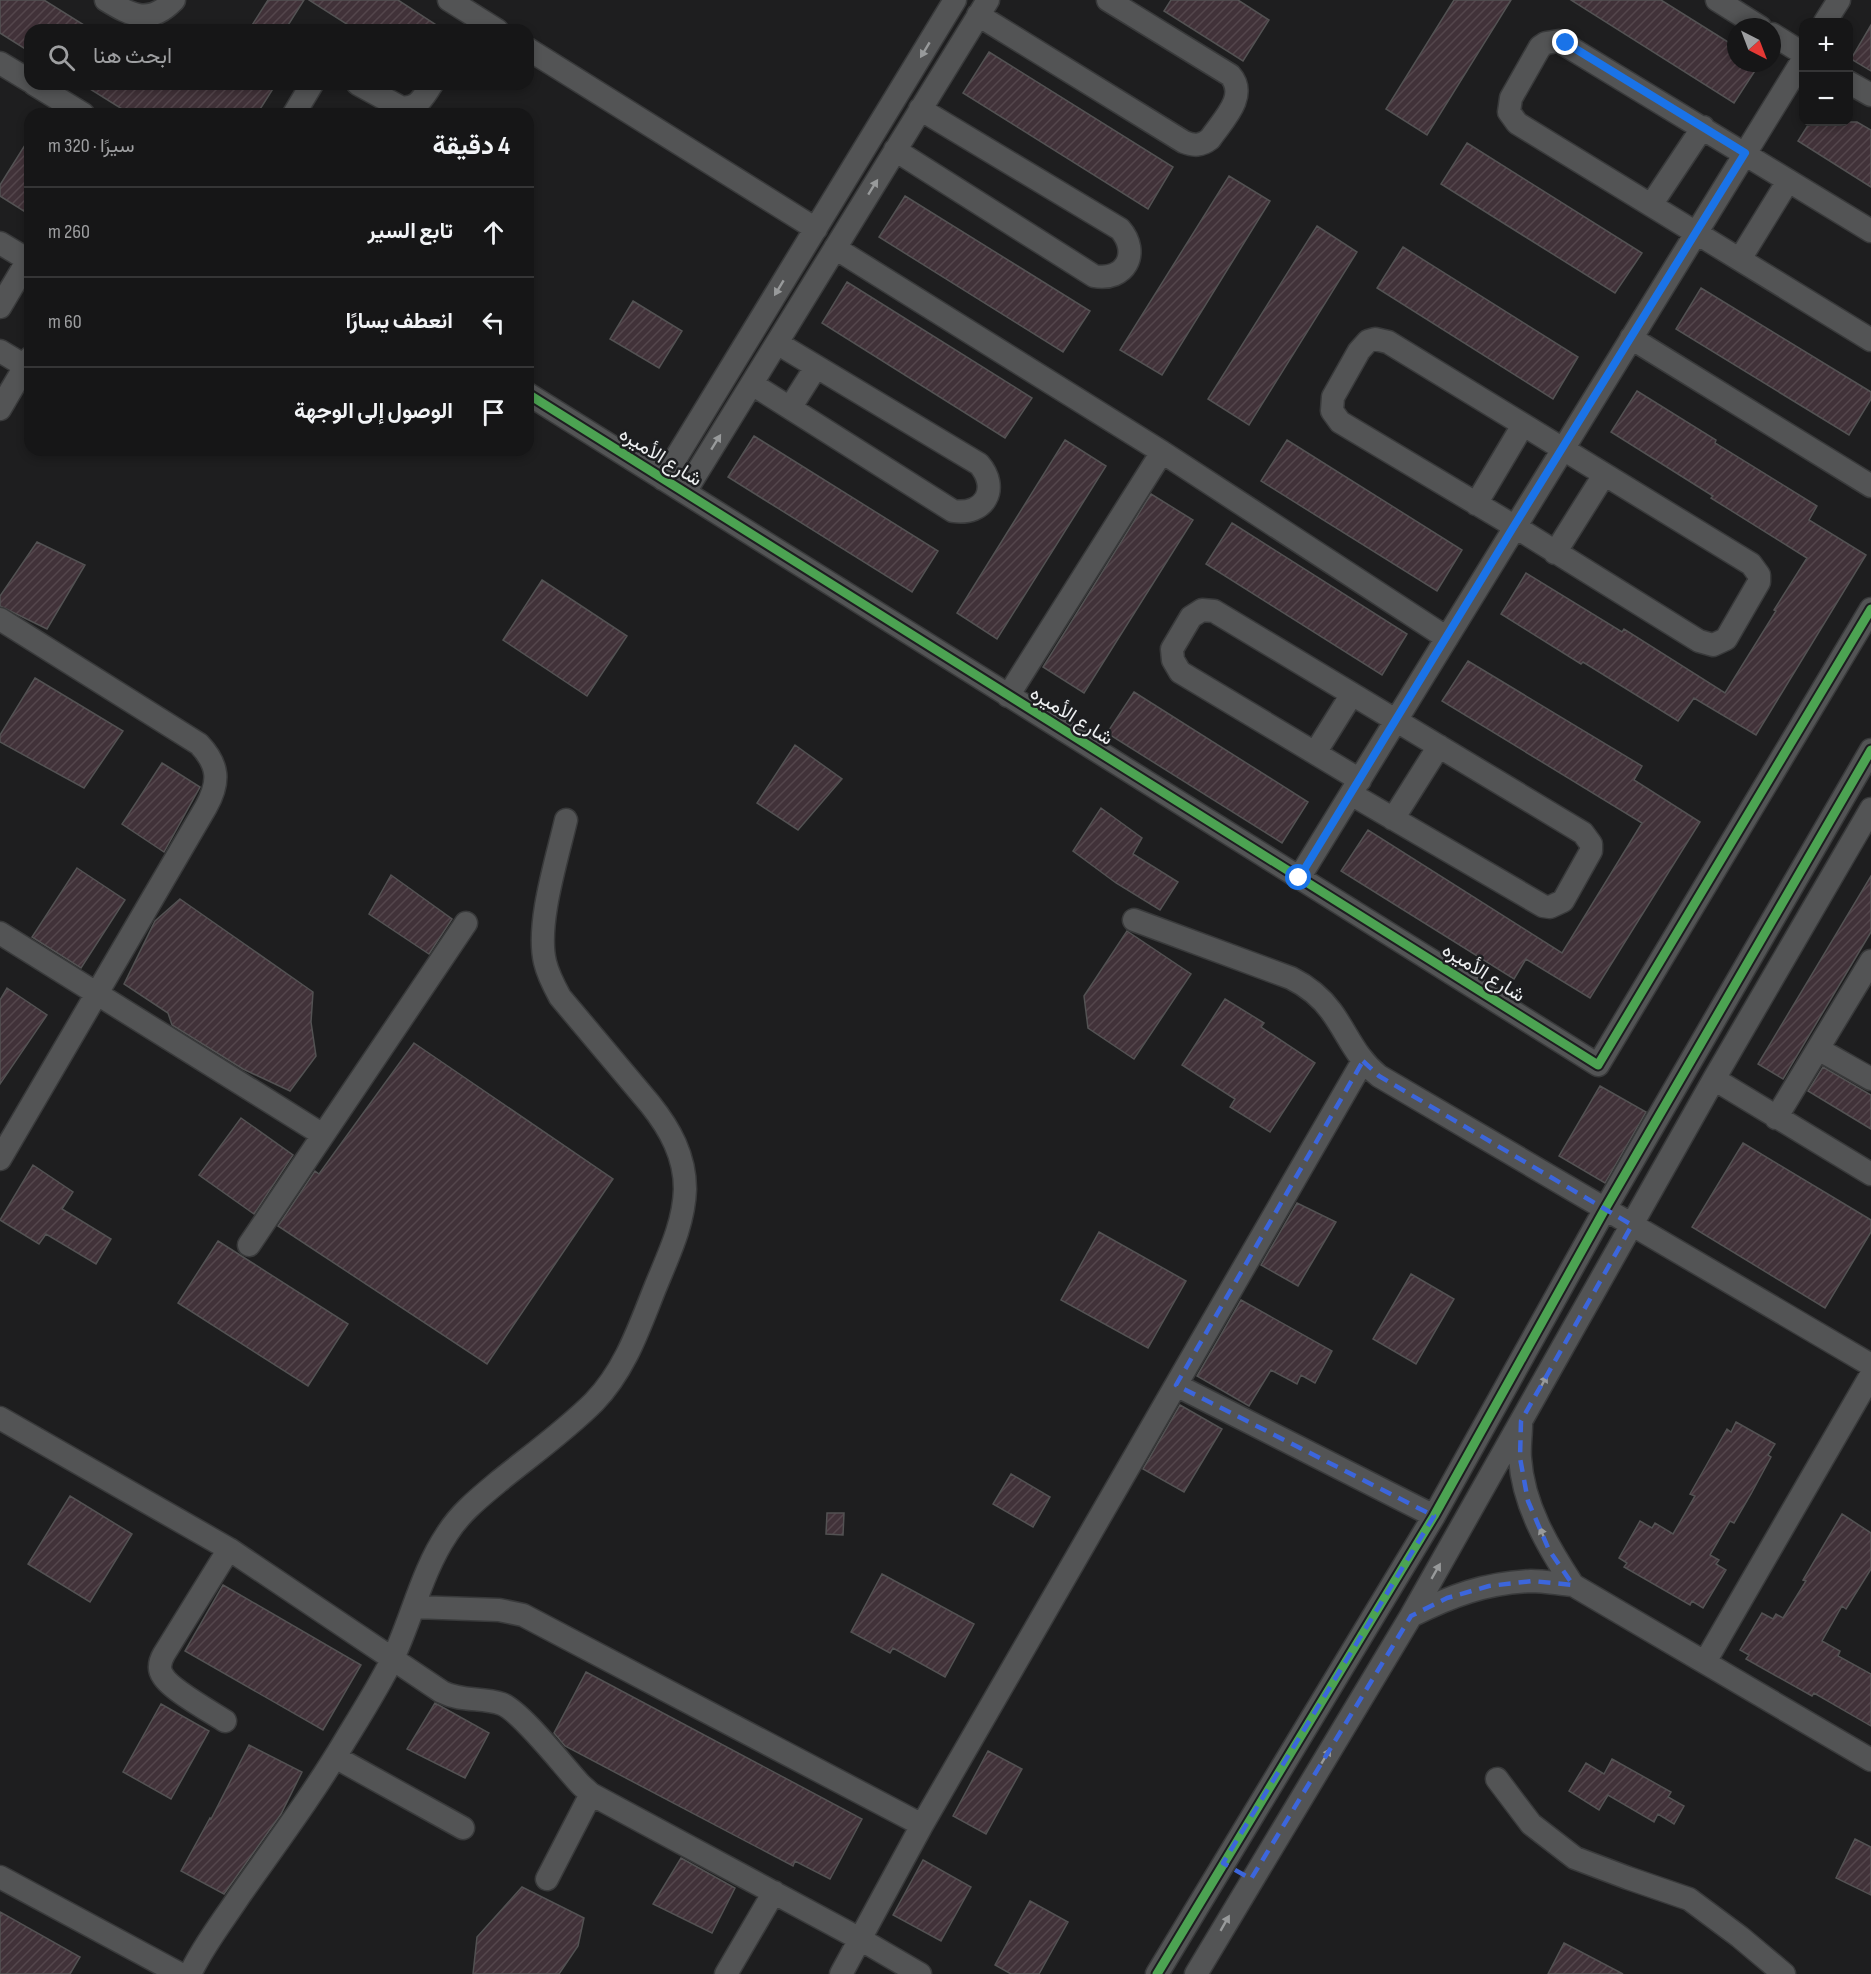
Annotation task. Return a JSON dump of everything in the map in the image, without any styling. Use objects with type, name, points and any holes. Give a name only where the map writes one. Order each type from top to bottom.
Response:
[{"type":"street","points":[[106,0],[130,14],[142,16],[165,9],[174,0]]},
{"type":"street","points":[[450,0],[472,23]]},
{"type":"street","points":[[663,478],[955,0]]},
{"type":"street","points":[[685,492],[983,8],[1184,142],[1197,145],[1210,140],[1236,100],[1238,87],[1235,80],[1108,0]]},
{"type":"street","points":[[1717,0],[1746,18]]},
{"type":"street","points":[[1828,18],[1839,0]]},
{"type":"street","points":[[1871,231],[1566,43],[1552,40],[1545,43],[1536,53],[1511,98],[1509,105],[1512,118],[1871,340]]},
{"type":"street","points":[[1781,40],[1799,53]]},
{"type":"street","points":[[534,53],[816,229]]},
{"type":"street","points":[[0,63],[24,77]]},
{"type":"street","points":[[1299,878],[1799,63]]},
{"type":"street","points":[[1853,85],[1871,95]]},
{"type":"street","points":[[44,90],[73,108]]},
{"type":"street","points":[[298,108],[308,90]]},
{"type":"street","points":[[369,90],[406,108],[417,104],[428,90]]},
{"type":"street","points":[[896,150],[1094,276],[1104,278],[1113,276],[1127,263],[1130,245],[1120,229],[920,110]]},
{"type":"street","points":[[1651,205],[1702,127]]},
{"type":"street","points":[[1740,259],[1788,181]]},
{"type":"street","points":[[832,201],[855,215]]},
{"type":"street","points":[[0,243],[24,257]]},
{"type":"street","points":[[802,251],[830,256],[1162,452],[1447,638]]},
{"type":"street","points":[[0,307],[24,268]]},
{"type":"street","points":[[1631,338],[1871,486]]},
{"type":"street","points":[[1375,339],[1388,342],[1563,450],[1756,568],[1759,575],[1756,589],[1729,633],[1720,643],[1706,644],[1700,641],[1340,422],[1335,417],[1331,404],[1359,351],[1368,341],[1375,339]]},
{"type":"street","points":[[752,384],[953,511],[962,513],[972,511],[986,498],[989,480],[979,464],[777,344]]},
{"type":"street","points":[[0,351],[24,360]]},
{"type":"street","points":[[790,408],[816,367]]},
{"type":"street","points":[[0,409],[24,369]]},
{"type":"street","name":"شارع الأميره","points":[[534,398],[1598,1065],[1871,609]]},
{"type":"street","points":[[1476,504],[1523,425]]},
{"type":"street","points":[[1008,696],[1162,452]]},
{"type":"street","points":[[1556,553],[1604,475]]},
{"type":"street","points":[[1202,610],[1215,611],[1396,721],[1584,833],[1588,838],[1591,851],[1589,858],[1563,901],[1550,907],[1537,903],[1393,819],[1315,753],[1180,672],[1173,660],[1172,649],[1191,617],[1202,610]]},
{"type":"street","points":[[0,619],[199,744],[209,755],[215,767],[216,782],[213,795],[0,1159]]},
{"type":"street","points":[[1315,753],[1352,694]]},
{"type":"street","points":[[1393,819],[1439,746]]},
{"type":"street","points":[[1157,1974],[1434,1516],[1605,1209],[1871,750]]},
{"type":"street","points":[[1196,1974],[1411,1616],[1714,1079],[1871,809]]},
{"type":"street","points":[[190,1974],[213,1934],[335,1757],[393,1658],[438,1548],[456,1521],[478,1499],[577,1418],[610,1383],[623,1364],[633,1342],[678,1232],[685,1187],[682,1164],[675,1142],[664,1122],[560,997],[545,963],[543,926],[566,820]]},
{"type":"street","points":[[1134,920],[1303,984],[1314,992],[1332,1012],[1362,1061],[1379,1076],[1871,1365]]},
{"type":"street","points":[[249,1245],[466,923]]},
{"type":"street","points":[[0,933],[323,1135]]},
{"type":"street","points":[[1776,1118],[1871,961]]},
{"type":"street","points":[[1818,1049],[1871,1079]]},
{"type":"street","points":[[841,1974],[922,1825],[1362,1061]]},
{"type":"street","points":[[1714,1079],[1871,1174]]},
{"type":"street","points":[[1705,1662],[1871,1375]]},
{"type":"street","points":[[1176,1385],[1434,1516]]},
{"type":"street","points":[[0,1418],[230,1549],[450,1696],[501,1704],[515,1712],[591,1794],[860,1939],[920,1974]]},
{"type":"street","points":[[1521,1421],[1520,1458],[1528,1501],[1550,1550],[1573,1585]]},
{"type":"street","points":[[225,1721],[166,1681],[160,1671],[160,1665],[164,1654],[230,1549]]},
{"type":"street","points":[[1411,1616],[1447,1598],[1489,1586],[1532,1581],[1573,1585],[1871,1760]]},
{"type":"street","points":[[414,1607],[499,1610],[523,1615],[922,1825]]},
{"type":"street","points":[[335,1757],[463,1828]]},
{"type":"street","points":[[1497,1779],[1531,1824],[1575,1858],[1689,1899],[1784,1974]]},
{"type":"street","points":[[547,1879],[591,1794]]},
{"type":"street","points":[[1223,1863],[1251,1879]]},
{"type":"street","points":[[0,1877],[180,1974]]},
{"type":"street","points":[[726,1974],[774,1892]]},
{"type":"highlighted area","points":[[1363,1061],[1379,1076],[1632,1225],[1521,1421],[1520,1458],[1528,1501],[1549,1550],[1573,1585],[1532,1581],[1489,1586],[1447,1598],[1411,1616],[1251,1879],[1223,1863],[1434,1516],[1176,1385]]},
{"type":"building","points":[[0,0],[44,0],[82,24],[24,24],[24,48],[0,33]]},
{"type":"building","points":[[268,0],[304,0],[289,24],[253,24]]},
{"type":"building","points":[[309,0],[398,0],[435,24],[347,24]]},
{"type":"building","points":[[1171,0],[1238,0],[1269,20],[1243,61],[1164,11]]},
{"type":"building","points":[[1454,0],[1511,0],[1427,135],[1386,109]]},
{"type":"building","points":[[1571,0],[1661,0],[1727,41],[1727,72],[1754,72],[1734,103]]},
{"type":"building","points":[[1871,25],[1871,71],[1853,60],[1853,56]]},
{"type":"building","points":[[989,52],[1173,167],[1148,209],[963,93]]},
{"type":"building","points":[[92,90],[272,90],[261,108],[120,108]]},
{"type":"building","points":[[1853,122],[1857,122],[1871,130],[1871,187],[1798,141],[1807,126],[1853,126]]},
{"type":"building","points":[[1467,143],[1642,253],[1615,293],[1441,184]]},
{"type":"building","points":[[24,147],[24,211],[0,196],[0,185]]},
{"type":"building","points":[[1229,176],[1270,201],[1162,375],[1120,350]]},
{"type":"building","points":[[905,196],[1090,311],[1063,352],[879,237]]},
{"type":"building","points":[[1317,226],[1357,252],[1249,425],[1208,399]]},
{"type":"building","points":[[1403,247],[1578,357],[1553,399],[1377,288]]},
{"type":"building","points":[[847,282],[1032,398],[1005,438],[822,323]]},
{"type":"building","points":[[1701,288],[1871,392],[1871,399],[1849,435],[1676,329]]},
{"type":"building","points":[[633,301],[682,331],[659,368],[610,339]]},
{"type":"building","points":[[1637,391],[1716,440],[1715,443],[1817,506],[1809,520],[1866,555],[1756,735],[1694,698],[1678,721],[1501,614],[1526,573],[1622,632],[1624,629],[1725,693],[1776,611],[1774,610],[1807,558],[1611,432]]},
{"type":"building","points":[[754,436],[938,551],[912,592],[728,477]]},
{"type":"building","points":[[1065,440],[1106,466],[997,639],[957,613]]},
{"type":"building","points":[[1287,440],[1462,550],[1437,591],[1261,481]]},
{"type":"building","points":[[1151,494],[1193,520],[1084,693],[1043,667]]},
{"type":"building","points":[[1232,523],[1407,634],[1382,675],[1206,564]]},
{"type":"building","points":[[37,542],[85,565],[47,629],[0,606],[0,596]]},
{"type":"building","points":[[542,580],[627,636],[587,696],[503,640]]},
{"type":"building","points":[[1468,661],[1642,766],[1634,780],[1700,822],[1590,998],[1526,959],[1514,979],[1341,871],[1368,830],[1562,953],[1642,823],[1442,701]]},
{"type":"building","points":[[35,678],[123,731],[84,788],[0,742],[0,735]]},
{"type":"building","points":[[1134,692],[1308,802],[1282,843],[1107,733]]},
{"type":"building","points":[[795,745],[842,779],[798,830],[757,803]]},
{"type":"building","points":[[162,763],[200,787],[164,852],[122,824]]},
{"type":"building","points":[[1101,808],[1142,838],[1133,854],[1178,882],[1160,910],[1116,883],[1073,851]]},
{"type":"building","points":[[77,868],[125,900],[81,968],[32,937]]},
{"type":"building","points":[[391,875],[452,919],[429,954],[369,914]]},
{"type":"building","points":[[1871,876],[1871,932],[1783,1079],[1758,1064]]},
{"type":"building","points":[[180,899],[313,992],[311,1022],[316,1056],[290,1091],[243,1069],[172,1025],[168,1013],[124,984],[155,921]]},
{"type":"building","points":[[1127,931],[1191,974],[1134,1059],[1088,1028],[1084,996]]},
{"type":"building","points":[[7,988],[47,1015],[0,1084],[0,1000]]},
{"type":"building","points":[[1225,999],[1264,1023],[1261,1027],[1315,1063],[1270,1132],[1230,1107],[1235,1099],[1182,1065]]},
{"type":"building","points":[[414,1043],[613,1179],[487,1364],[278,1226],[315,1171],[319,1174]]},
{"type":"building","points":[[1823,1067],[1871,1095],[1871,1129],[1808,1091]]},
{"type":"building","points":[[1600,1086],[1646,1112],[1605,1183],[1559,1156]]},
{"type":"building","points":[[241,1118],[293,1155],[254,1214],[199,1175]]},
{"type":"building","points":[[1743,1143],[1871,1220],[1871,1232],[1825,1308],[1692,1227]]},
{"type":"building","points":[[33,1165],[73,1192],[62,1209],[111,1239],[96,1264],[46,1234],[39,1244],[0,1220]]},
{"type":"building","points":[[1297,1203],[1336,1222],[1298,1286],[1261,1265]]},
{"type":"building","points":[[1099,1232],[1186,1281],[1148,1348],[1061,1300]]},
{"type":"building","points":[[218,1241],[348,1324],[308,1386],[178,1303]]},
{"type":"building","points":[[1411,1274],[1454,1299],[1416,1364],[1373,1339]]},
{"type":"building","points":[[1241,1300],[1332,1351],[1315,1383],[1301,1375],[1297,1384],[1271,1370],[1249,1406],[1197,1376]]},
{"type":"building","points":[[1180,1405],[1222,1429],[1184,1492],[1143,1469]]},
{"type":"building","points":[[1736,1422],[1775,1444],[1768,1455],[1771,1457],[1751,1494],[1734,1523],[1730,1521],[1710,1555],[1719,1560],[1716,1564],[1726,1570],[1703,1608],[1692,1601],[1690,1605],[1624,1567],[1627,1563],[1619,1558],[1640,1521],[1652,1528],[1655,1523],[1673,1534],[1695,1496],[1690,1494],[1727,1429],[1731,1432]]},
{"type":"building","points":[[1011,1474],[1050,1497],[1033,1527],[993,1504]]},
{"type":"building","points":[[70,1496],[132,1534],[90,1602],[28,1564]]},
{"type":"building","points":[[827,1513],[844,1513],[843,1535],[826,1534]]},
{"type":"building","points":[[1842,1514],[1871,1533],[1871,1569],[1846,1609],[1842,1606],[1822,1641],[1840,1651],[1838,1656],[1871,1674],[1871,1726],[1814,1693],[1812,1696],[1746,1659],[1749,1655],[1740,1650],[1762,1613],[1773,1619],[1776,1614],[1783,1618]]},
{"type":"building","points":[[882,1574],[974,1624],[945,1677],[893,1648],[890,1653],[851,1632]]},
{"type":"building","points":[[223,1585],[361,1665],[323,1730],[185,1651]]},
{"type":"building","points":[[586,1672],[862,1819],[830,1879],[795,1861],[793,1866],[565,1746],[554,1733]]},
{"type":"building","points":[[435,1703],[489,1733],[465,1778],[407,1749]]},
{"type":"building","points":[[161,1704],[209,1731],[171,1799],[123,1772]]},
{"type":"building","points":[[249,1745],[302,1772],[281,1814],[224,1894],[181,1871]]},
{"type":"building","points":[[988,1751],[1022,1769],[986,1834],[953,1816]]},
{"type":"building","points":[[1612,1759],[1671,1792],[1668,1797],[1684,1806],[1674,1824],[1658,1814],[1654,1822],[1608,1795],[1599,1810],[1569,1791],[1586,1763],[1604,1774]]},
{"type":"building","points":[[1855,1839],[1871,1847],[1871,1895],[1836,1878]]},
{"type":"building","points":[[681,1858],[735,1888],[712,1933],[653,1904]]},
{"type":"building","points":[[923,1860],[971,1887],[941,1941],[893,1915]]},
{"type":"building","points":[[522,1887],[584,1918],[578,1946],[559,1974],[473,1974],[477,1937]]},
{"type":"building","points":[[1030,1901],[1068,1922],[1039,1974],[1011,1974],[995,1965]]},
{"type":"building","points":[[0,1912],[80,1957],[70,1974],[0,1974]]},
{"type":"building","points":[[1564,1943],[1623,1974],[1548,1974]]},
{"type":"cycle path","points":[[534,398],[1598,1065],[1871,609]]},
{"type":"cycle path","points":[[1157,1974],[1434,1516],[1605,1209],[1871,750]]},
{"type":"route","points":[[1299,878],[1745,153],[1566,43]]}]
